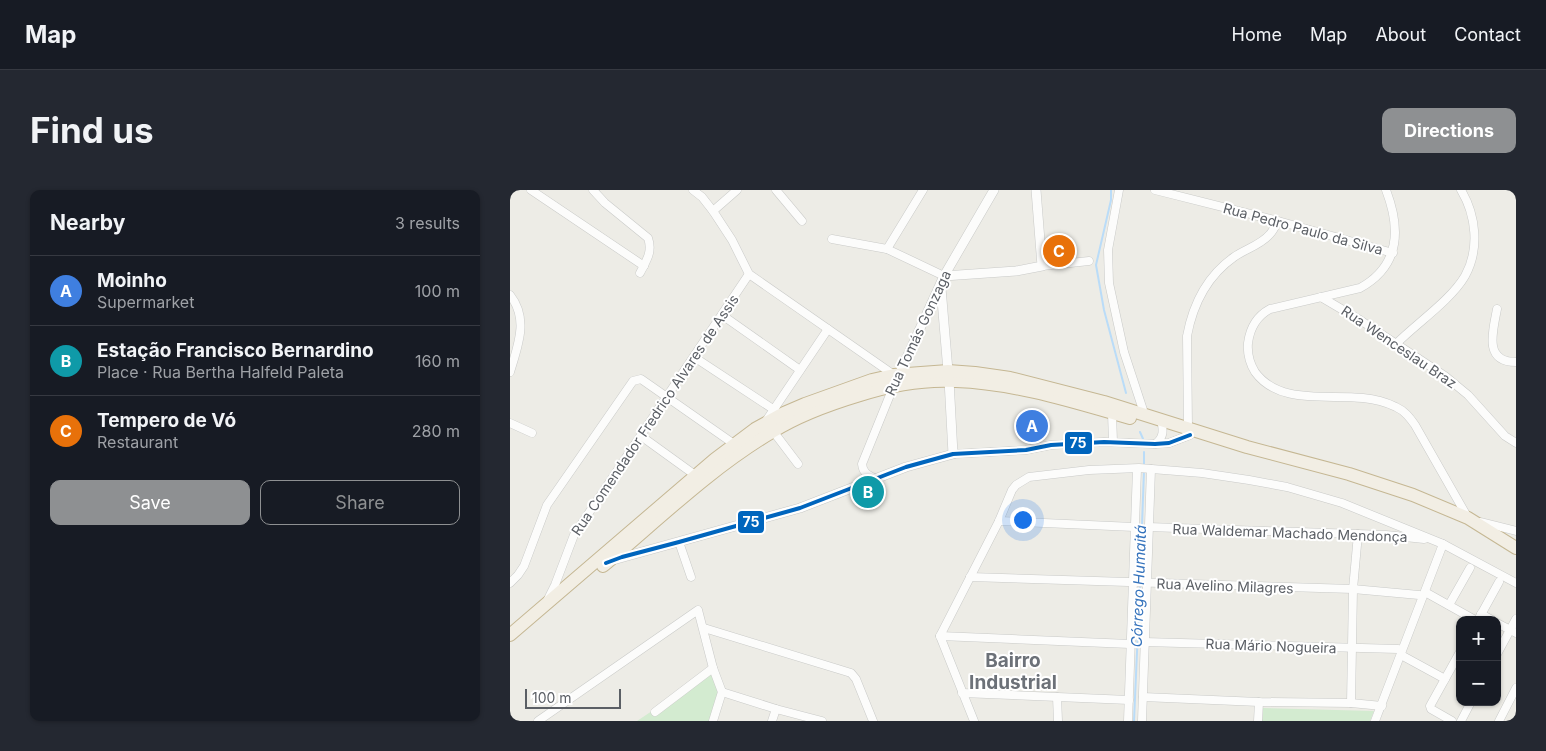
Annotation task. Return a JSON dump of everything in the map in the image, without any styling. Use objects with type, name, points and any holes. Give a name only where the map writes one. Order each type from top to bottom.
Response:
[{"type":"highway","points":[[948,376],[1041,394],[1112,413],[1162,423],[1392,494],[1467,524],[1516,554]]},
{"type":"highway","points":[[510,645],[768,428],[778,412],[872,380],[948,376],[1010,378],[1144,413],[1162,423]]},
{"type":"highway","points":[[510,635],[545,605],[557,590],[734,444],[768,428],[794,420],[896,378]]},
{"type":"highway","points":[[1189,432],[1394,488],[1468,518],[1510,544]]},
{"type":"street","points":[[531,190],[642,270],[651,246],[648,238],[604,203],[593,190]]},
{"type":"street","points":[[693,190],[702,197],[713,211],[732,240],[748,274],[896,378]]},
{"type":"street","points":[[713,211],[736,190]]},
{"type":"street","points":[[776,190],[802,221]]},
{"type":"street","points":[[887,249],[922,190]]},
{"type":"street","name":"Rua Tomás Gonzaga","points":[[874,478],[866,474],[862,464],[896,378],[944,276],[994,190]]},
{"type":"street","points":[[1036,190],[1042,266]]},
{"type":"street","points":[[1119,190],[1108,250],[1109,283],[1124,352],[1144,413]]},
{"type":"street","name":"Rua Pedro Paulo da Silva","points":[[1155,190],[1278,221],[1392,253]]},
{"type":"street","points":[[1386,190],[1395,226],[1392,253],[1386,266],[1372,281],[1360,288],[1270,309],[1258,316],[1248,341],[1250,362],[1262,381],[1274,388],[1301,396],[1364,398],[1388,404],[1405,412],[1416,425],[1468,518],[1514,530]]},
{"type":"street","points":[[1396,344],[1447,298],[1466,275],[1473,251],[1475,235],[1470,207],[1462,190]]},
{"type":"street","points":[[606,563],[800,508],[874,478],[953,454],[1113,442],[1169,443],[1189,432],[1187,336],[1189,323],[1202,292],[1216,272],[1233,257],[1270,234],[1278,221]]},
{"type":"street","points":[[832,239],[887,249],[944,276],[1016,271],[1089,261]]},
{"type":"street","name":"Rua Comendador Fredrico Alvares de Assis","points":[[557,590],[574,535],[748,274]]},
{"type":"street","points":[[944,276],[941,288],[953,454]]},
{"type":"street","points":[[510,295],[516,302],[520,314],[521,334],[510,372]]},
{"type":"street","name":"Rua Wenceslau Braz","points":[[1321,297],[1434,367],[1468,394],[1505,436],[1516,443]]},
{"type":"street","points":[[1497,309],[1492,332],[1492,345],[1499,358],[1506,362],[1516,362]]},
{"type":"street","points":[[925,316],[934,311],[944,316]]},
{"type":"street","points":[[722,315],[800,370]]},
{"type":"street","points":[[694,357],[778,412],[800,370],[828,329]]},
{"type":"street","points":[[510,583],[524,566],[547,505],[633,381],[641,379],[734,444]]},
{"type":"street","points":[[1112,413],[1113,442]]},
{"type":"street","points":[[510,423],[532,433]]},
{"type":"street","points":[[1155,444],[1163,436],[1162,423]]},
{"type":"street","points":[[768,428],[798,464]]},
{"type":"street","points":[[641,436],[695,475]]},
{"type":"street","points":[[1128,721],[1134,584],[1134,527],[1138,468]]},
{"type":"street","points":[[974,721],[940,636],[999,521],[1012,490],[1029,477],[1089,470],[1138,468],[1221,476],[1288,487],[1342,503],[1391,522],[1458,551],[1516,583]]},
{"type":"street","points":[[1142,721],[1149,469]]},
{"type":"street","points":[[999,521],[1134,527]]},
{"type":"street","points":[[1386,535],[1391,522]]},
{"type":"street","name":"Rua Waldemar Machado Mendonça","points":[[1148,527],[1386,535],[1431,539]]},
{"type":"street","points":[[1510,544],[1506,535],[1514,530]]},
{"type":"street","points":[[1351,703],[1353,589],[1358,534]]},
{"type":"street","points":[[680,542],[691,577]]},
{"type":"street","points":[[1375,721],[1382,706],[1399,652],[1443,544]]},
{"type":"street","points":[[1449,606],[1470,568]]},
{"type":"street","name":"Rua Avelino Milagres","points":[[970,577],[1134,584],[1353,589],[1422,593]]},
{"type":"street","points":[[1479,616],[1499,582]]},
{"type":"street","points":[[1422,593],[1473,616]]},
{"type":"street","points":[[538,721],[698,610],[722,692],[713,721]]},
{"type":"street","points":[[1501,648],[1513,632],[1516,619]]},
{"type":"street","points":[[1501,625],[1513,632]]},
{"type":"street","points":[[704,628],[851,673],[856,679],[873,721]]},
{"type":"street","points":[[940,636],[1130,644]]},
{"type":"street","name":"Rua Mário Nogueira","points":[[1144,642],[1353,648],[1399,652]]},
{"type":"street","points":[[1399,652],[1444,679]]},
{"type":"street","points":[[1452,721],[1431,709],[1430,706],[1456,659]]},
{"type":"street","points":[[655,712],[714,668]]},
{"type":"street","points":[[1499,721],[1516,688]]},
{"type":"street","points":[[722,692],[822,721]]},
{"type":"street","points":[[962,693],[1129,700]]},
{"type":"street","points":[[1058,697],[1058,721]]},
{"type":"street","points":[[1142,697],[1259,702],[1351,703],[1382,706]]},
{"type":"street","points":[[1258,721],[1259,702]]},
{"type":"street","points":[[1461,721],[1469,706]]},
{"type":"street","points":[[772,721],[776,709]]},
{"type":"green space","points":[[712,671],[720,692],[710,721],[637,721]]},
{"type":"green space","points":[[1263,708],[1374,711],[1370,721],[1262,721]]},
{"type":"waterway","name":"Córrego Humaitá","points":[[1111,190],[1111,200],[1096,265],[1104,310],[1126,393]]},
{"type":"waterway","name":"Córrego Humaitá","points":[[1140,432],[1144,441]]},
{"type":"waterway","name":"Córrego Humaitá","points":[[1144,452],[1144,466]]},
{"type":"waterway","name":"Córrego Humaitá","points":[[1140,579],[1144,471]]},
{"type":"waterway","name":"Córrego Humaitá","points":[[1134,721],[1140,583]]},
{"type":"transit line","name":"75","points":[[606,563],[800,508],[906,467],[953,454],[1026,450],[1051,445],[1104,442],[1169,443],[1190,435]]},
{"type":"place","name":"Tempero de Vó","points":[[1059,251]]},
{"type":"place","name":"Moinho","points":[[1032,426]]},
{"type":"place","name":"Estação Francisco Bernardino","points":[[868,492]]},
{"type":"district","name":"Bairro Industrial","points":[[1013,671]]}]
